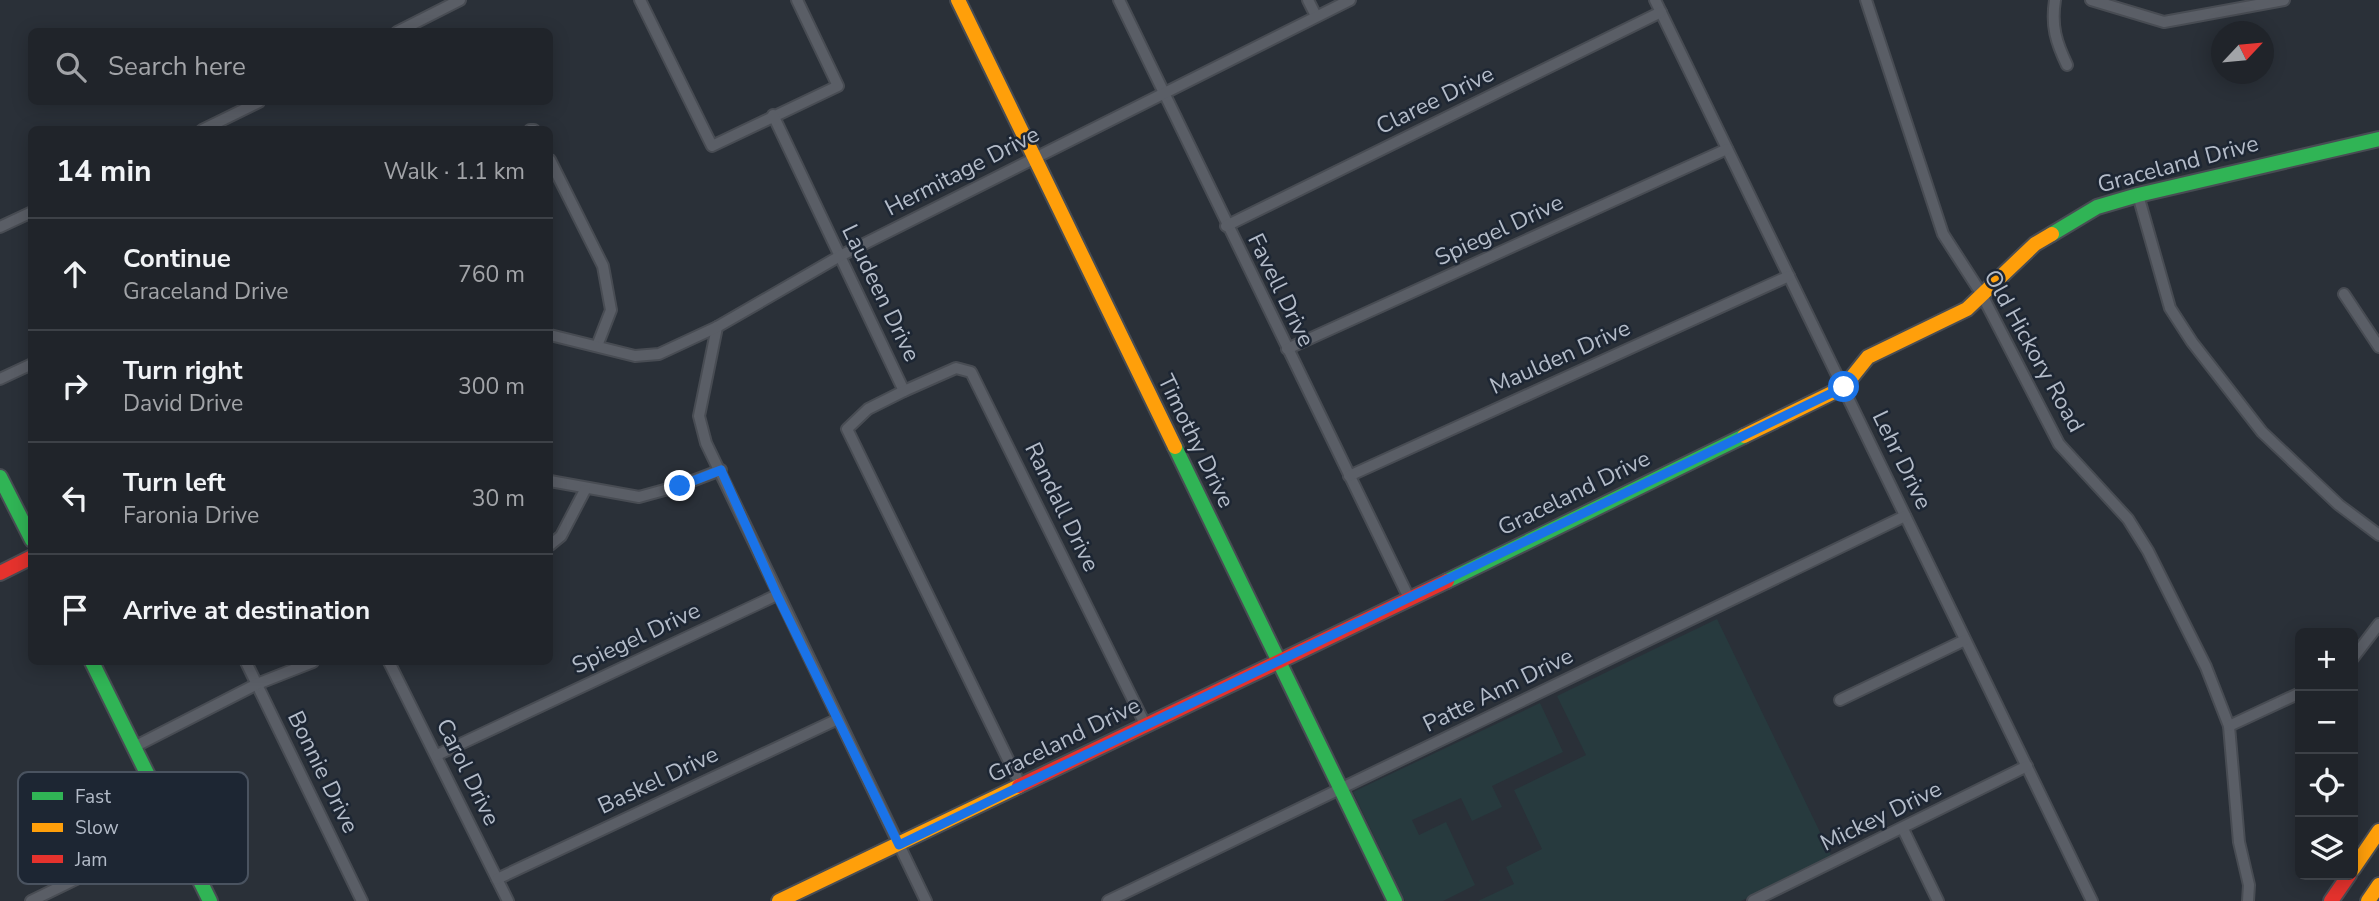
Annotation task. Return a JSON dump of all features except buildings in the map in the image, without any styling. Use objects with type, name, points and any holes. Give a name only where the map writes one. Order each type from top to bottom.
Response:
[{"type":"main road","name":"Timothy Drive","points":[[958,0],[1395,901]]},
{"type":"main road","name":"Graceland Drive","points":[[779,901],[1278,663],[1844,387],[1868,357],[1967,309],[2035,244],[2097,207],[2379,138]]},
{"type":"main road","points":[[0,477],[28,532]]},
{"type":"main road","points":[[0,573],[28,559]]},
{"type":"main road","points":[[93,665],[146,772]]},
{"type":"main road","points":[[2358,862],[2379,831]]},
{"type":"main road","points":[[2331,901],[2346,880]]},
{"type":"main road","points":[[202,884],[210,901]]},
{"type":"main road","points":[[2368,901],[2379,885]]},
{"type":"street","points":[[405,28],[460,0]]},
{"type":"street","points":[[640,0],[712,146],[838,86],[797,0]]},
{"type":"street","name":"Favell Drive","points":[[1119,0],[1226,226],[1409,598]]},
{"type":"street","points":[[1308,0],[1316,16]]},
{"type":"street","name":"Hermitage Drive","points":[[553,336],[635,356],[659,354],[717,327],[840,256],[1163,91],[1350,0]]},
{"type":"street","name":"Lehr Drive","points":[[1655,0],[2092,901]]},
{"type":"street","name":"Old Hickory Road","points":[[1866,0],[1943,234],[1981,293],[2059,444],[2128,519],[2148,551],[2206,667],[2229,726],[2239,842],[2249,885],[2248,901]]},
{"type":"street","points":[[2055,0],[2052,18],[2055,40],[2067,65]]},
{"type":"street","points":[[2091,0],[2164,22],[2284,0]]},
{"type":"street","name":"Claree Drive","points":[[1226,226],[1661,12]]},
{"type":"street","points":[[224,125],[254,105]]},
{"type":"street","name":"Laudeen Drive","points":[[773,116],[904,391],[867,409],[847,429],[1021,786]]},
{"type":"street","name":"Spiegel Drive","points":[[1287,349],[1727,149]]},
{"type":"street","points":[[553,166],[603,265],[611,310],[597,346]]},
{"type":"street","points":[[2138,195],[2170,308],[2192,342],[2262,432],[2339,505],[2379,535]]},
{"type":"street","points":[[0,227],[28,214]]},
{"type":"street","name":"Maulden Drive","points":[[1349,476],[1789,276]]},
{"type":"street","points":[[2344,294],[2379,346]]},
{"type":"street","points":[[717,327],[699,416],[706,443],[926,901]]},
{"type":"street","points":[[0,379],[28,366]]},
{"type":"street","name":"Randall Drive","points":[[904,391],[956,368],[971,372],[1146,726]]},
{"type":"street","points":[[553,482],[639,497],[680,486],[721,470]]},
{"type":"street","points":[[553,543],[561,536],[585,489]]},
{"type":"street","name":"Patte Ann Drive","points":[[1108,901],[1905,516]]},
{"type":"street","name":"Spiegel Drive","points":[[437,755],[777,595]]},
{"type":"street","points":[[2358,651],[2379,624]]},
{"type":"street","points":[[1840,700],[1965,640]]},
{"type":"street","name":"Bonnie Drive","points":[[248,665],[362,901]]},
{"type":"street","points":[[134,747],[257,684],[305,665]]},
{"type":"street","name":"Carol Drive","points":[[391,665],[508,901]]},
{"type":"street","points":[[2229,726],[2295,695]]},
{"type":"street","name":"Baskel Drive","points":[[497,879],[838,719]]},
{"type":"street","name":"Mickey Drive","points":[[1753,901],[2027,766]]},
{"type":"street","points":[[1903,829],[1938,901]]},
{"type":"street","points":[[31,901],[66,884]]},
{"type":"street","points":[[1779,889],[1784,901]]},
{"type":"green space","points":[[1717,619],[1832,857],[1741,901],[1478,901],[1514,884],[1506,867],[1542,849],[1514,790],[1586,755],[1557,696]]},
{"type":"green space","points":[[1540,703],[1563,752],[1492,786],[1502,807],[1472,821],[1461,798],[1412,820],[1419,835],[1446,822],[1475,885],[1443,901],[1405,901],[1353,792]]},
{"type":"traffic: fast","points":[[2052,234],[2097,207],[2138,195],[2379,139]]},
{"type":"traffic: fast","points":[[1447,581],[1744,436]]},
{"type":"traffic: fast","points":[[1175,447],[1395,901]]},
{"type":"traffic: fast","points":[[0,477],[28,532]]},
{"type":"traffic: fast","points":[[93,665],[146,772]]},
{"type":"traffic: fast","points":[[202,884],[210,901]]},
{"type":"traffic: slow","points":[[958,0],[1175,447]]},
{"type":"traffic: slow","points":[[1744,436],[1844,387],[1868,357],[1967,309],[2035,244],[2052,234]]},
{"type":"traffic: slow","points":[[779,901],[1019,786]]},
{"type":"traffic: slow","points":[[2358,862],[2379,831]]},
{"type":"traffic: slow","points":[[2368,901],[2379,885]]},
{"type":"traffic: jam","points":[[0,573],[28,559]]},
{"type":"traffic: jam","points":[[1019,786],[1447,581]]},
{"type":"traffic: jam","points":[[2331,901],[2346,880]]},
{"type":"route","points":[[680,486],[721,470],[777,595],[899,845],[1844,387]]}]
